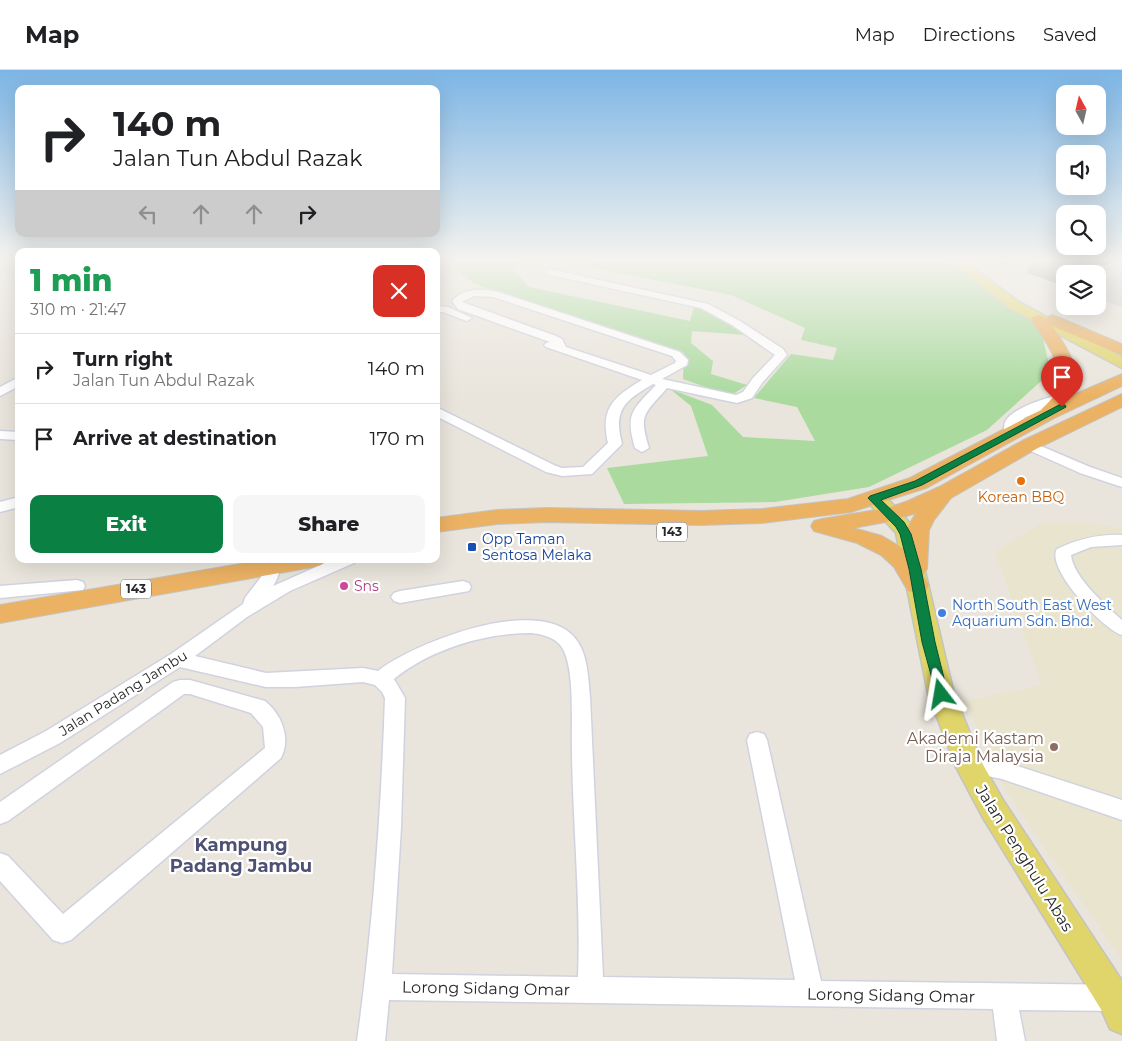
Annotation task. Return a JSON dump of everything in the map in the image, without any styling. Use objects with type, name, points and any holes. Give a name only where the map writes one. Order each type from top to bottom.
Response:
[{"type":"highway","points":[[1045,320],[1122,350]]},
{"type":"highway","points":[[1045,320],[1063,358],[1068,377],[1065,394],[1047,414]]},
{"type":"highway","name":"143","points":[[440,524],[497,517],[547,515],[700,518],[762,516],[825,510],[874,498],[918,483],[1047,414],[1122,379]]},
{"type":"highway","name":"143","points":[[440,540],[517,530],[762,532],[819,526],[891,514],[947,492],[1029,445],[1122,400]]},
{"type":"highway","points":[[916,577],[916,534],[920,521],[947,492]]},
{"type":"highway","points":[[819,526],[867,540],[888,549],[898,556],[916,577]]},
{"type":"highway","name":"143","points":[[0,599],[204,563]]},
{"type":"highway","name":"143","points":[[0,614],[280,563]]},
{"type":"main road","points":[[1020,306],[1122,364]]},
{"type":"main road","points":[[1026,306],[1045,320],[1122,355]]},
{"type":"main road","name":"Jalan Penghulu Abas","points":[[874,498],[891,514],[906,534],[941,694],[970,767],[992,809],[1119,1005]]},
{"type":"street","points":[[461,306],[552,338],[558,341],[561,348]]},
{"type":"street","points":[[440,413],[551,469],[576,473],[587,471],[615,444],[612,416],[622,400],[658,382],[681,365],[681,358],[637,340],[532,306]]},
{"type":"street","points":[[440,308],[658,382],[728,398],[742,398],[748,395],[757,381],[782,355],[779,351],[736,323],[705,306]]},
{"type":"street","points":[[642,448],[636,420],[658,382]]},
{"type":"street","points":[[0,392],[15,384]]},
{"type":"street","points":[[1010,434],[1011,423],[1016,418],[1042,404],[1062,398]]},
{"type":"street","points":[[0,435],[15,436]]},
{"type":"street","points":[[1029,445],[1085,470],[1122,483]]},
{"type":"street","points":[[0,508],[15,503]]},
{"type":"street","points":[[1122,540],[1107,539],[1080,543],[1063,553],[1064,564],[1075,579],[1096,605],[1122,629]]},
{"type":"street","name":"Jalan Padang Jambu","points":[[241,613],[265,585],[289,563]]},
{"type":"street","name":"Jalan Padang Jambu","points":[[0,765],[53,737],[178,659],[241,613],[284,587],[339,563]]},
{"type":"street","points":[[0,592],[77,586]]},
{"type":"street","points":[[400,597],[463,587]]},
{"type":"street","points":[[381,679],[397,665],[426,650],[496,630],[520,626],[540,627],[558,634],[571,647],[576,665],[581,711],[591,960],[590,990]]},
{"type":"street","points":[[178,659],[266,680],[295,680],[362,675],[381,679],[390,687],[395,698],[393,778],[383,934],[371,1041]]},
{"type":"street","points":[[0,814],[180,688],[190,687],[258,707],[268,713],[277,741],[274,752],[62,931],[0,864]]},
{"type":"street","points":[[757,740],[811,994]]},
{"type":"street","points":[[970,767],[983,766],[1002,770],[1122,810]]},
{"type":"street","name":"Lorong Sidang Omar","points":[[378,986],[1004,997],[1119,1005]]},
{"type":"street","points":[[1004,997],[1011,1041]]},
{"type":"shaded area","name":"Akademi Kastam Diraja Malaysia","points":[[1042,523],[1090,524],[1122,528],[1122,960],[1007,793],[965,701],[1042,685],[995,552]]},
{"type":"green space","points":[[543,306],[620,306],[690,321],[694,307],[718,316],[746,335],[692,331],[691,343],[713,361],[711,374],[747,385],[730,396],[683,379],[684,353]]},
{"type":"green space","points":[[756,306],[1012,306],[1034,322],[1043,339],[1051,372],[987,430],[869,487],[775,502],[624,504],[607,468],[708,456],[691,406],[670,389],[712,405],[743,437],[815,441],[797,407],[754,398],[791,354],[833,360],[837,348],[801,340],[805,328]]},
{"type":"place","name":"Korean BBQ","points":[[1021,481]]},
{"type":"place","name":"Opp Taman Sentosa Melaka","points":[[472,547]]},
{"type":"place","name":"Sns","points":[[344,586]]},
{"type":"place","name":"North South East West Aquarium Sdn. Bhd.","points":[[942,613]]},
{"type":"place","name":"Akademi Kastam Diraja Malaysia","points":[[1054,747]]},
{"type":"district","name":"Kampung Padang Jambu","points":[[241,855]]},
{"type":"route","points":[[941,694],[906,534],[901,525],[874,498],[918,483],[1062,407]]}]
